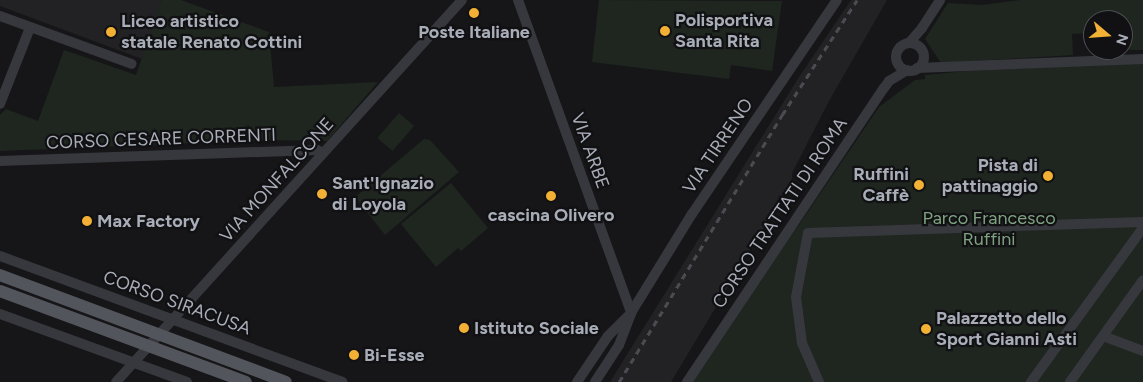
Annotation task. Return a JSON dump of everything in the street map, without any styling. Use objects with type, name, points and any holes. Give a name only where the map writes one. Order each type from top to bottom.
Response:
[{"type":"main road","name":"CORSO SIRACUSA","points":[[0,275],[286,382]]},
{"type":"main road","points":[[0,291],[246,382]]},
{"type":"street","name":"VIA MONFALCONE","points":[[116,382],[462,0]]},
{"type":"street","name":"VIA ARBE","points":[[518,0],[631,314]]},
{"type":"street","name":"VIA TIRRENO","points":[[595,382],[619,345],[631,314],[692,214],[837,0]]},
{"type":"street","points":[[889,81],[900,47],[909,43],[922,28],[940,0]]},
{"type":"street","points":[[0,16],[132,64]]},
{"type":"street","points":[[0,104],[30,28]]},
{"type":"street","points":[[912,69],[922,64],[922,28]]},
{"type":"street","points":[[909,43],[922,51],[943,69]]},
{"type":"street","points":[[897,58],[900,66],[912,69],[1143,59]]},
{"type":"street","name":"CORSO TRATTATI DI ROMA","points":[[688,382],[889,81],[912,69]]},
{"type":"street","name":"CORSO CESARE CORRENTI","points":[[0,161],[317,150],[323,153]]},
{"type":"street","points":[[819,382],[802,343],[796,297],[808,233],[1143,222]]},
{"type":"street","points":[[1031,382],[1143,228]]},
{"type":"street","name":"CORSO SIRACUSA","points":[[0,256],[343,382]]},
{"type":"street","points":[[1070,382],[1143,280]]},
{"type":"street","points":[[0,314],[186,382]]},
{"type":"street","name":"VIA TIRRENO","points":[[577,382],[608,336],[631,314]]},
{"type":"street","points":[[1103,336],[1143,351]]},
{"type":"shaded area","name":"Liceo artistico statale Renato Cottini","points":[[0,0],[162,0],[142,59],[0,6]]},
{"type":"shaded area","points":[[851,0],[887,0],[829,101],[792,173],[792,180],[671,382],[610,382],[799,77]]},
{"type":"green space","points":[[162,0],[181,0],[269,32],[274,87],[378,82],[327,141],[266,140],[0,151],[0,115],[6,109],[38,121],[64,50],[136,75]]},
{"type":"green space","name":"Polisportiva Santa Rita","points":[[599,0],[782,1],[772,71],[731,65],[729,79],[592,62]]},
{"type":"green space","points":[[1020,0],[1143,0],[1143,50],[1133,50],[1133,10],[1083,10],[1083,33],[1072,34],[1073,55],[941,63],[925,39],[948,3],[982,5]]},
{"type":"green space","name":"Parco Francesco Ruffini","points":[[1143,63],[1143,382],[692,382],[774,257],[798,226],[879,107],[915,80],[925,79],[925,75],[967,71]]},
{"type":"green space","points":[[399,113],[414,126],[392,151],[377,138]]},
{"type":"green space","points":[[424,139],[430,140],[459,172],[385,235],[355,197]]},
{"type":"green space","points":[[451,183],[488,228],[461,251],[458,248],[436,267],[401,224]]},
{"type":"railway","points":[[619,382],[782,115],[857,0]]},
{"type":"place","name":"Poste Italiane","points":[[474,13]]},
{"type":"place","name":"Polisportiva Santa Rita","points":[[665,31]]},
{"type":"place","name":"Liceo artistico statale Renato Cottini","points":[[111,32]]},
{"type":"place","name":"Pista di pattinaggio","points":[[1048,176]]},
{"type":"place","name":"Ruffini Caffè","points":[[919,185]]},
{"type":"place","name":"Sant'Ignazio di Loyola","points":[[322,194]]},
{"type":"place","name":"cascina Olivero","points":[[551,196]]},
{"type":"place","name":"Max Factory","points":[[87,221]]},
{"type":"place","name":"Istituto Sociale","points":[[464,328]]},
{"type":"place","name":"Palazzetto dello Sport Gianni Asti","points":[[926,329]]},
{"type":"place","name":"Bi-Esse","points":[[354,355]]}]
